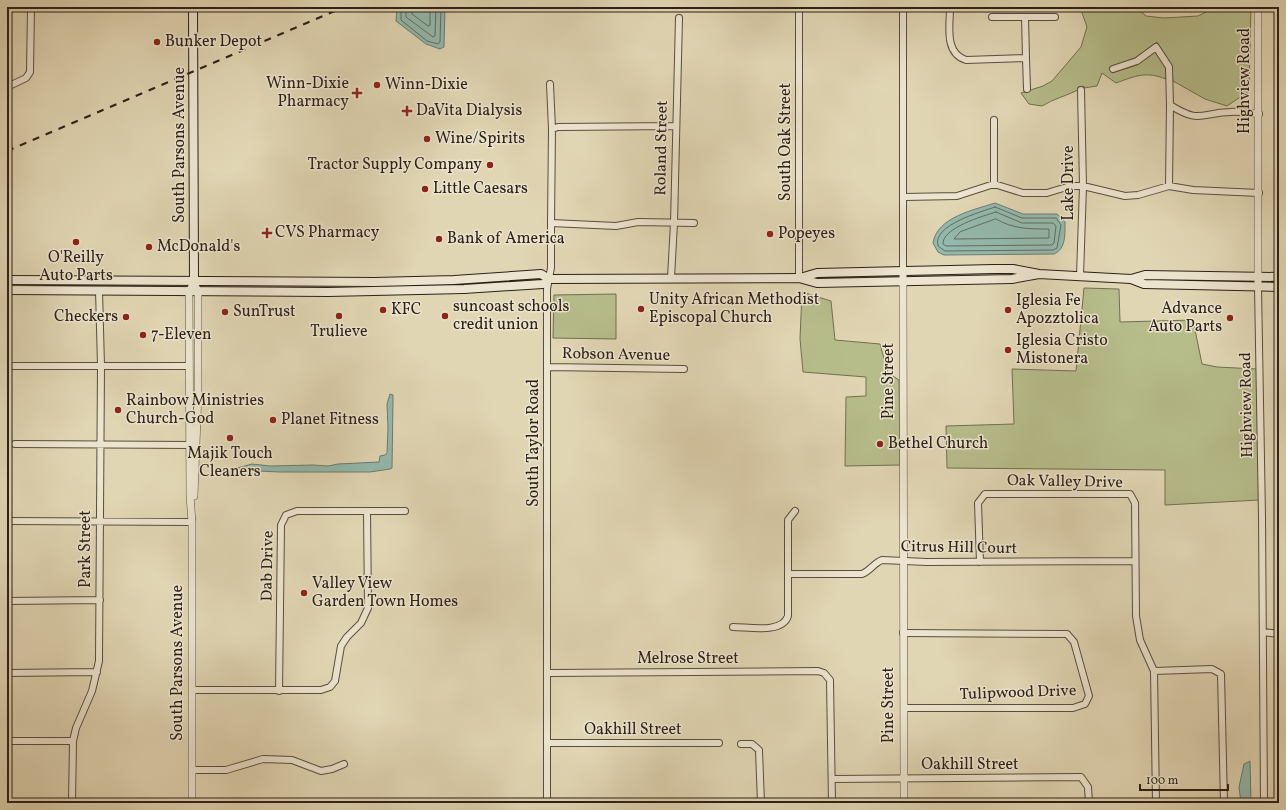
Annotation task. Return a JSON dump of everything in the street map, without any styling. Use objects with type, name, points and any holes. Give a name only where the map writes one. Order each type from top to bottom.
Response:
[{"type":"main road","name":"South Parsons Avenue","points":[[193,7],[194,282]]},
{"type":"main road","points":[[7,280],[394,282],[454,280],[541,274],[549,279],[799,278],[817,273],[1013,269],[1039,274],[1131,279],[1144,284],[1279,287]]},
{"type":"main road","points":[[799,278],[817,283],[903,282],[1012,279],[1039,274]]},
{"type":"main road","points":[[1131,279],[1145,275],[1279,277]]},
{"type":"main road","points":[[7,290],[198,292],[464,289],[543,284],[549,279]]},
{"type":"street","points":[[7,87],[26,78],[30,72],[31,7]]},
{"type":"street","name":"South Oak Street","points":[[799,7],[799,278]]},
{"type":"street","name":"Pine Street","points":[[903,7],[904,803]]},
{"type":"street","points":[[950,7],[950,46],[953,53],[959,58],[966,60],[1026,58]]},
{"type":"street","name":"Highview Road","points":[[1258,7],[1258,287],[1264,803]]},
{"type":"street","points":[[992,17],[1055,17]]},
{"type":"street","points":[[1025,17],[1027,89]]},
{"type":"street","name":"Roland Street","points":[[671,278],[674,223],[675,126],[679,18]]},
{"type":"street","points":[[1113,69],[1136,61],[1156,47],[1169,67],[1169,186]]},
{"type":"street","name":"South Taylor Road","points":[[547,803],[547,288],[549,279],[551,223],[552,129],[550,84]]},
{"type":"street","name":"Lake Drive","points":[[1080,276],[1082,186],[1081,90]]},
{"type":"street","points":[[1170,105],[1183,113],[1195,117],[1230,112],[1259,114]]},
{"type":"street","points":[[994,120],[994,184]]},
{"type":"street","points":[[552,129],[558,127],[675,126]]},
{"type":"street","points":[[904,197],[957,196],[994,184],[1023,193],[1047,193],[1070,186],[1082,186],[1124,196],[1138,195],[1169,186],[1193,190],[1259,193]]},
{"type":"street","points":[[551,223],[622,226],[638,222],[694,223]]},
{"type":"street","name":"South Parsons Avenue","points":[[193,445],[188,366],[189,292],[194,282]]},
{"type":"street","name":"South Parsons Avenue","points":[[192,803],[193,445],[198,366],[198,292],[194,282]]},
{"type":"street","name":"Park Street","points":[[72,803],[73,741],[76,728],[92,691],[99,662],[101,366],[99,290]]},
{"type":"street","points":[[13,366],[188,366]]},
{"type":"street","name":"Robson Avenue","points":[[547,367],[684,368]]},
{"type":"street","points":[[15,444],[193,445]]},
{"type":"street","name":"Oak Valley Drive","points":[[980,562],[978,503],[985,494],[1130,494],[1136,503],[1136,616],[1140,640],[1154,671],[1156,803]]},
{"type":"street","name":"Dab Drive","points":[[279,691],[281,525],[286,515],[297,511],[406,511]]},
{"type":"street","points":[[192,690],[321,690],[330,687],[336,681],[341,646],[361,623],[368,608],[367,511]]},
{"type":"street","points":[[733,626],[770,627],[780,626],[786,622],[788,616],[788,520],[795,511]]},
{"type":"street","points":[[7,521],[192,522]]},
{"type":"street","name":"Citrus Hill Court","points":[[788,574],[862,574],[868,572],[882,560],[903,562],[1135,561]]},
{"type":"street","points":[[7,601],[100,600]]},
{"type":"street","points":[[1263,632],[1279,634]]},
{"type":"street","name":"Tulipwood Drive","points":[[903,633],[1067,634],[1074,642],[1090,696],[1085,704],[1073,708],[904,708]]},
{"type":"street","points":[[1154,671],[1212,670],[1222,674],[1224,803]]},
{"type":"street","name":"Melrose Street","points":[[548,673],[818,671],[828,676],[830,680],[832,779]]},
{"type":"street","points":[[7,673],[97,672]]},
{"type":"street","points":[[7,742],[73,741]]},
{"type":"street","name":"Oakhill Street","points":[[547,743],[719,743]]},
{"type":"street","points":[[741,744],[752,744],[760,750],[761,803]]},
{"type":"street","points":[[192,770],[226,770],[263,759],[292,760],[321,771],[332,769],[344,764]]},
{"type":"street","name":"Oakhill Street","points":[[832,779],[1080,777],[1088,787],[1088,803]]},
{"type":"street","points":[[832,779],[832,803]]},
{"type":"green space","points":[[1080,7],[1136,7],[1146,16],[1164,18],[1198,16],[1216,7],[1251,7],[1249,91],[1227,106],[1205,99],[1173,81],[1171,65],[1157,42],[1135,58],[1110,67],[1112,73],[1137,65],[1155,52],[1166,68],[1166,79],[1152,75],[1141,75],[1116,83],[1102,73],[1097,86],[1084,88],[1084,86],[1078,87],[1078,90],[1042,106],[1029,104],[1021,93],[1043,86],[1052,81],[1081,47],[1087,27]]},
{"type":"green space","points":[[1084,288],[1119,289],[1120,322],[1193,320],[1202,364],[1217,367],[1257,369],[1259,500],[1165,505],[1165,470],[947,468],[946,426],[1014,424],[1012,369],[1076,371]]},
{"type":"green space","points":[[802,292],[831,301],[835,340],[880,344],[888,373],[899,380],[900,465],[845,466],[846,397],[866,396],[866,377],[803,372],[800,339]]},
{"type":"green space","points":[[616,294],[616,339],[553,338],[554,295]]},
{"type":"water","points":[[397,7],[445,7],[444,47],[440,49],[426,44],[396,21]]},
{"type":"water","points":[[995,203],[1023,214],[1057,214],[1065,222],[1064,241],[1061,249],[1054,254],[944,255],[938,252],[933,243],[936,234],[941,227],[967,212]]},
{"type":"water","points":[[390,394],[393,395],[393,402],[392,468],[390,469],[370,472],[280,472],[234,470],[252,464],[270,466],[328,466],[338,464],[379,462],[380,456],[387,453],[387,404]]},
{"type":"water","points":[[1250,761],[1251,803],[1241,803],[1239,787],[1244,764]]},
{"type":"railway","points":[[7,151],[344,7]]},
{"type":"place","name":"Bunker Depot","points":[[157,42]]},
{"type":"place","name":"Winn-Dixie","points":[[377,85]]},
{"type":"place","name":"Winn-Dixie Pharmacy","points":[[357,93]]},
{"type":"place","name":"DaVita Dialysis","points":[[407,111]]},
{"type":"place","name":"Wine/Spirits","points":[[427,139]]},
{"type":"place","name":"Tractor Supply Company","points":[[490,165]]},
{"type":"place","name":"Little Caesars","points":[[425,189]]},
{"type":"place","name":"CVS Pharmacy","points":[[267,233]]},
{"type":"place","name":"Popeyes","points":[[770,234]]},
{"type":"place","name":"Bank of America","points":[[439,239]]},
{"type":"place","name":"O'Reilly Auto Parts","points":[[76,242]]},
{"type":"place","name":"McDonald's","points":[[149,247]]},
{"type":"place","name":"Unity African Methodist Episcopal Church","points":[[641,309]]},
{"type":"place","name":"KFC","points":[[383,310]]},
{"type":"place","name":"Iglesia Fe Apozztolica","points":[[1008,310]]},
{"type":"place","name":"SunTrust","points":[[225,312]]},
{"type":"place","name":"Trulieve","points":[[339,316]]},
{"type":"place","name":"suncoast schools credit union","points":[[445,316]]},
{"type":"place","name":"Checkers","points":[[126,317]]},
{"type":"place","name":"Advance Auto Parts","points":[[1230,318]]},
{"type":"place","name":"7-Eleven","points":[[143,335]]},
{"type":"place","name":"Iglesia Cristo Mistonera","points":[[1008,350]]},
{"type":"place","name":"Rainbow Ministries Church-God","points":[[118,410]]},
{"type":"place","name":"Planet Fitness","points":[[273,420]]},
{"type":"place","name":"Majik Touch Cleaners","points":[[230,438]]},
{"type":"place","name":"Bethel Church","points":[[880,444]]},
{"type":"place","name":"Valley View Garden Town Homes","points":[[304,593]]}]
